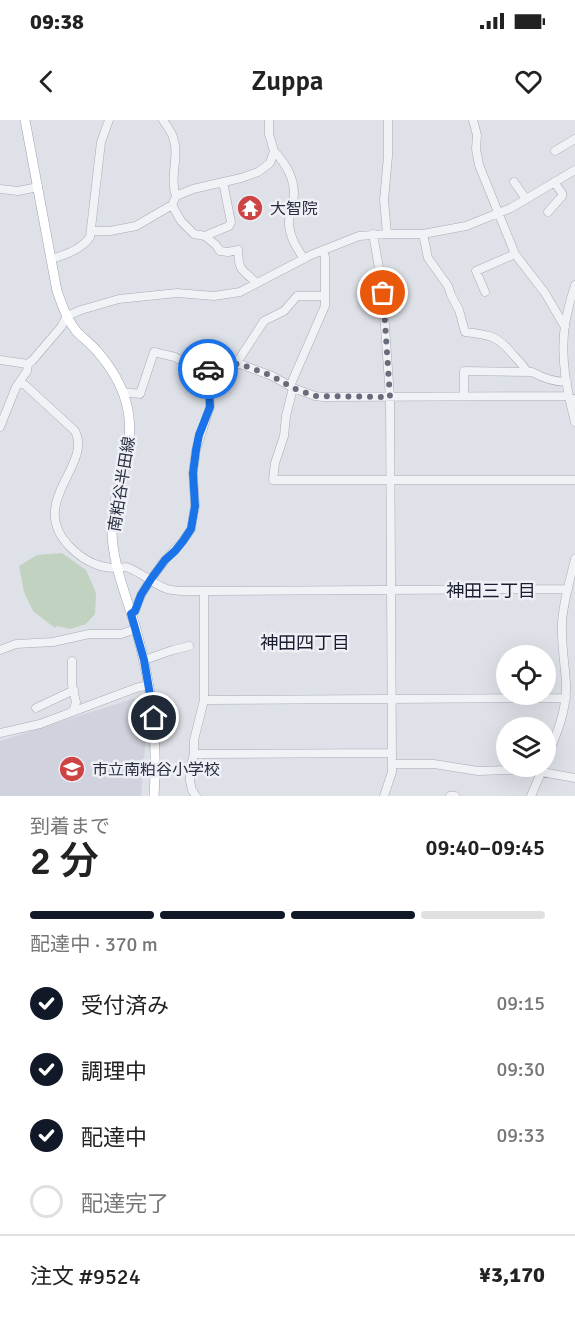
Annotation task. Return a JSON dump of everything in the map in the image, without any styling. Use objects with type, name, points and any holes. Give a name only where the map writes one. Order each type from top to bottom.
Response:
[{"type":"main road","name":"南粕谷半田線","points":[[25,120],[57,291],[67,316],[77,332],[97,350],[112,371],[123,392],[128,412],[129,435],[126,463],[116,502],[112,526],[113,541],[117,568],[136,629],[153,706],[154,796]]},
{"type":"street","points":[[51,259],[79,248],[90,237],[101,142],[109,120]]},
{"type":"street","points":[[92,231],[110,231],[136,226],[172,205],[176,196],[173,185],[174,139],[163,120]]},
{"type":"street","points":[[269,120],[269,135],[274,152],[283,162],[291,177],[295,192],[289,225],[292,239],[304,259]]},
{"type":"street","points":[[387,234],[384,200],[388,120]]},
{"type":"street","points":[[473,120],[480,165],[515,254],[545,293],[565,327]]},
{"type":"street","points":[[555,151],[575,139]]},
{"type":"street","points":[[176,196],[193,189],[258,172],[270,163],[274,152]]},
{"type":"street","points":[[0,427],[19,383],[27,371],[28,364],[61,327],[67,316],[119,298],[177,293],[214,296],[240,292],[323,250],[359,236],[423,234],[465,226],[498,214],[575,170]]},
{"type":"street","points":[[205,237],[229,226],[231,222],[223,182]]},
{"type":"street","points":[[514,182],[526,199]]},
{"type":"street","points":[[548,212],[562,196],[554,182]]},
{"type":"street","points":[[0,189],[18,191],[38,187]]},
{"type":"street","points":[[172,205],[181,221],[195,234],[205,237],[220,251],[238,250],[240,267],[256,283]]},
{"type":"street","points":[[374,234],[382,285],[390,397],[392,772],[384,796]]},
{"type":"street","points":[[423,234],[428,258],[448,286],[459,310],[465,332],[491,336],[502,341],[527,372]]},
{"type":"street","points":[[323,250],[325,306],[292,387],[284,436],[275,463],[273,480],[575,480]]},
{"type":"street","points":[[485,292],[476,271],[515,254]]},
{"type":"street","points":[[575,285],[565,327],[564,360],[575,422]]},
{"type":"street","points":[[236,364],[264,321],[284,310],[297,296],[326,296]]},
{"type":"street","points":[[123,392],[140,394],[154,352],[208,365],[240,364],[272,376],[292,387],[323,397],[572,398]]},
{"type":"street","points":[[0,360],[28,364]]},
{"type":"street","points":[[131,614],[135,611],[151,579],[191,529],[195,506],[193,473],[196,450],[210,407],[208,365]]},
{"type":"street","points":[[464,396],[464,371],[532,372],[557,382],[567,382]]},
{"type":"street","points":[[19,383],[75,431],[78,438],[78,448],[57,502],[54,522],[61,537],[79,556],[95,564],[109,568],[126,567],[167,589],[204,591],[568,589]]},
{"type":"street","points":[[556,733],[566,698],[562,633],[564,605],[575,559]]},
{"type":"street","points":[[196,796],[192,790],[190,776],[194,740],[204,700],[204,591]]},
{"type":"street","points":[[0,650],[16,644],[53,642],[89,634],[121,634],[136,629]]},
{"type":"street","points":[[144,660],[189,646]]},
{"type":"street","points":[[72,661],[72,685],[76,702],[73,712]]},
{"type":"street","points":[[0,733],[28,727],[149,685]]},
{"type":"street","points":[[36,708],[74,690]]},
{"type":"street","points":[[204,700],[566,698]]},
{"type":"street","points":[[194,754],[391,753]]},
{"type":"street","points":[[392,764],[434,764],[478,771],[496,770]]},
{"type":"street","points":[[556,771],[575,778]]},
{"type":"street","points":[[531,796],[539,777]]},
{"type":"street","points":[[450,796],[455,796]]},
{"type":"shaded area","name":"市立南粕谷小学校","points":[[143,698],[147,723],[141,796],[0,796],[0,741],[132,699]]},
{"type":"green space","points":[[62,553],[86,570],[96,593],[95,614],[86,624],[70,629],[57,626],[55,628],[33,611],[24,592],[19,566],[37,555]]},
{"type":"way so far","points":[[208,369],[208,365],[240,364],[315,396],[390,397],[383,293]]},
{"type":"place","name":"大智院","points":[[250,208]]},
{"type":"place","name":"市立南粕谷小学校","points":[[72,769]]},
{"type":"district","name":"神田三丁目","points":[[491,591]]},
{"type":"district","name":"神田四丁目","points":[[305,643]]},
{"type":"route","points":[[154,718],[144,660],[131,614],[135,611],[151,579],[191,529],[195,506],[193,473],[196,450],[210,407],[208,369]]}]
